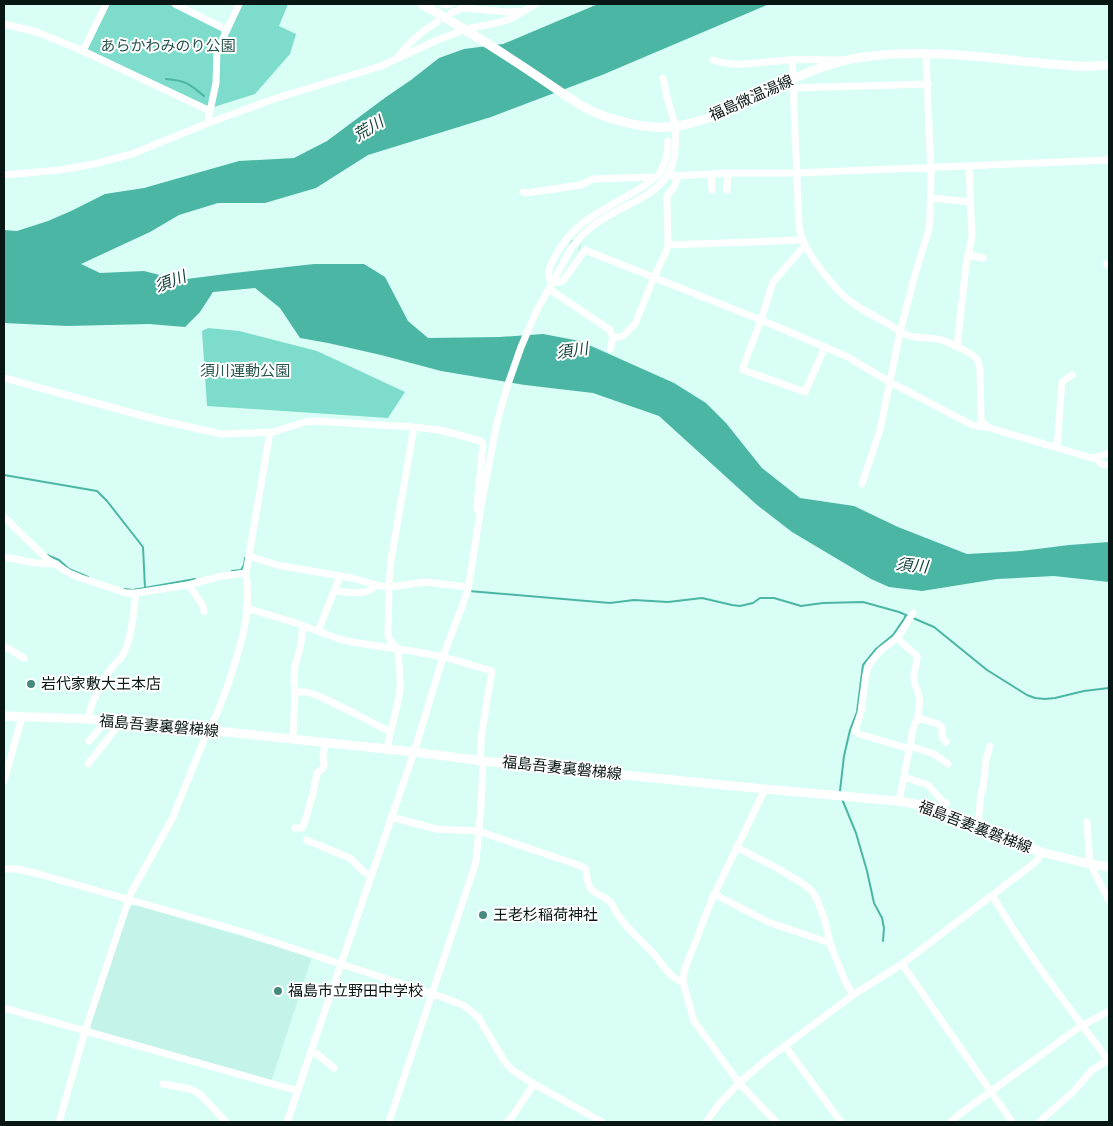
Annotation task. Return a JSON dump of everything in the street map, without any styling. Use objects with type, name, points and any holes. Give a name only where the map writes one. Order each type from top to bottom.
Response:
[{"type":"main road","name":"福島微温湯線","points":[[422,4],[584,106],[617,121],[646,126],[665,127],[692,123],[720,114],[793,83],[806,72],[863,57],[926,54],[995,57],[1077,66],[1109,65]]},
{"type":"main road","name":"福島吾妻裏磐梯線","points":[[4,716],[88,719],[208,730],[481,760],[899,801],[939,810],[1041,852],[1109,867]]},
{"type":"street","points":[[83,51],[106,4]]},
{"type":"street","points":[[175,4],[225,29],[226,32]]},
{"type":"street","points":[[208,123],[216,83],[217,50],[239,4]]},
{"type":"street","points":[[442,4],[450,4]]},
{"type":"street","points":[[4,175],[60,170],[94,164],[132,154],[208,123],[380,66],[435,41],[466,30],[510,19],[536,4]]},
{"type":"street","points":[[452,13],[462,8],[508,12],[523,11]]},
{"type":"street","points":[[396,59],[425,29],[438,22]]},
{"type":"street","points":[[4,24],[37,32],[83,51],[210,111]]},
{"type":"street","points":[[862,484],[880,430],[900,332],[920,255],[928,235],[931,167],[926,54]]},
{"type":"street","points":[[713,60],[735,65],[792,60],[848,60]]},
{"type":"street","points":[[792,60],[799,227],[803,242],[814,260],[842,294],[854,304],[908,336],[942,340],[974,356],[978,360],[980,368],[981,420],[990,428]]},
{"type":"street","points":[[287,1122],[414,752],[468,587],[498,418],[521,347],[536,312],[578,238],[604,218],[655,190],[666,179],[675,159],[675,126],[663,78]]},
{"type":"street","points":[[793,83],[928,84]]},
{"type":"street","points":[[552,282],[548,276],[549,269],[574,230],[590,217],[659,177],[668,156],[668,141]]},
{"type":"street","points":[[613,338],[623,336],[635,324],[667,249],[667,196],[674,187],[676,176],[1109,160]]},
{"type":"street","points":[[957,347],[966,265],[972,236],[969,166]]},
{"type":"street","points":[[727,190],[728,173]]},
{"type":"street","points":[[711,174],[712,190]]},
{"type":"street","points":[[523,192],[581,185],[594,179],[659,177]]},
{"type":"street","points":[[930,198],[970,202]]},
{"type":"street","points":[[668,245],[803,242]]},
{"type":"street","points":[[803,242],[773,282],[743,370],[805,392],[825,347]]},
{"type":"street","points":[[552,282],[563,281],[582,249],[846,356],[972,425],[990,428],[1088,457],[1109,453]]},
{"type":"street","points":[[969,255],[983,258]]},
{"type":"street","points":[[549,289],[607,327],[613,338],[610,349]]},
{"type":"street","points":[[1057,448],[1062,382],[1072,375]]},
{"type":"street","points":[[4,378],[158,420],[222,434],[270,432],[315,421],[440,430],[481,441],[483,444],[477,509],[481,513]]},
{"type":"street","points":[[387,749],[400,687],[398,649],[391,642],[388,635],[390,560],[414,427]]},
{"type":"street","points":[[58,1122],[85,1031],[131,893],[172,819],[208,730],[213,724],[240,649],[244,631],[248,588],[246,573],[270,432]]},
{"type":"street","points":[[1096,457],[1101,464],[1109,465]]},
{"type":"street","points":[[4,517],[54,564],[80,578],[120,591],[136,593],[189,585],[222,576],[246,573]]},
{"type":"street","points":[[249,556],[277,565],[352,578],[380,586],[388,587],[426,582],[468,587]]},
{"type":"street","points":[[4,557],[36,563],[54,564]]},
{"type":"street","points":[[318,631],[339,579]]},
{"type":"street","points":[[189,585],[203,606],[204,612]]},
{"type":"street","points":[[334,591],[357,593],[373,588]]},
{"type":"street","points":[[88,719],[89,709],[105,677],[120,658],[127,642],[136,593]]},
{"type":"street","points":[[246,608],[352,642],[444,657],[492,671],[482,731],[481,807],[476,861],[389,1122]]},
{"type":"street","points":[[913,613],[897,637],[874,657],[867,669],[861,712],[855,731],[863,735],[934,754],[948,764]]},
{"type":"street","points":[[292,739],[295,665],[303,626]]},
{"type":"street","points":[[897,637],[904,646],[917,656],[918,664],[914,682],[919,695],[917,721],[913,728],[899,801]]},
{"type":"street","points":[[4,646],[24,658]]},
{"type":"street","points":[[295,692],[307,692],[321,696],[390,732]]},
{"type":"street","points":[[4,781],[22,717]]},
{"type":"street","points":[[917,721],[922,719],[938,724],[942,727],[942,737],[946,742]]},
{"type":"street","points":[[89,741],[106,721]]},
{"type":"street","points":[[88,764],[121,722]]},
{"type":"street","points":[[295,828],[302,828],[306,821],[317,773],[324,765],[325,743]]},
{"type":"street","points":[[978,826],[981,793],[990,746]]},
{"type":"street","points":[[904,777],[928,785],[946,803]]},
{"type":"street","points":[[765,789],[714,894],[684,971],[683,982],[694,1021],[739,1083],[776,1122]]},
{"type":"street","points":[[391,817],[436,829],[478,831],[572,862],[586,869],[590,888],[611,903],[639,940],[653,952],[669,972],[679,981],[683,982]]},
{"type":"street","points":[[1087,822],[1090,864],[1109,901]]},
{"type":"street","points":[[306,840],[350,858],[364,872],[371,876]]},
{"type":"street","points":[[736,847],[777,868],[812,891],[824,918],[830,943],[845,981],[853,995]]},
{"type":"street","points":[[706,1122],[739,1083],[853,995],[902,964],[1033,864],[1041,852]]},
{"type":"street","points":[[4,868],[17,869],[244,932],[463,1005],[483,1025],[492,1042],[512,1070],[602,1122]]},
{"type":"street","points":[[714,894],[768,922],[830,943]]},
{"type":"street","points":[[992,895],[1029,952],[1109,1060],[1092,1070],[1073,1092],[1040,1122]]},
{"type":"street","points":[[902,964],[1012,1122]]},
{"type":"street","points":[[4,1008],[298,1091]]},
{"type":"street","points":[[951,1122],[1082,1026],[1109,1011]]},
{"type":"street","points":[[785,1046],[841,1122]]},
{"type":"street","points":[[311,1051],[334,1068]]},
{"type":"street","points":[[163,1084],[190,1088],[200,1094],[226,1122]]},
{"type":"street","points":[[506,1122],[514,1114],[534,1084]]},
{"type":"shaded area","points":[[136,905],[312,957],[270,1081],[93,1031],[90,1026],[129,908]]},
{"type":"green space","name":"あらかわみのり公園","points":[[108,4],[171,4],[224,30],[215,51],[215,82],[209,109],[85,50]]},
{"type":"green space","points":[[243,4],[288,4],[279,26],[296,34],[290,54],[255,94],[214,107],[219,51]]},
{"type":"green space","name":"須川運動公園","points":[[208,328],[239,331],[317,351],[405,392],[388,418],[207,406],[202,331]]},
{"type":"water","points":[[598,4],[769,4],[602,75],[491,117],[368,155],[316,188],[265,203],[218,203],[179,215],[150,232],[81,264],[100,273],[144,271],[179,280],[314,264],[364,264],[385,277],[408,321],[428,338],[543,334],[580,341],[674,383],[706,403],[726,423],[762,468],[800,498],[854,506],[898,527],[967,554],[1021,551],[1109,542],[1109,582],[1054,576],[997,579],[922,591],[889,587],[871,579],[792,532],[757,505],[659,416],[593,393],[525,385],[441,371],[381,355],[300,338],[280,308],[255,288],[213,292],[200,312],[185,327],[149,324],[67,326],[4,323],[4,230],[17,231],[48,221],[105,194],[144,188],[239,161],[294,158],[327,141],[439,58],[464,49],[503,44]]},
{"type":"waterway","points":[[166,79],[187,83],[204,96]]},
{"type":"waterway","points":[[4,475],[97,491],[143,547],[145,588]]},
{"type":"waterway","points":[[47,555],[59,560],[69,569],[88,577]]},
{"type":"waterway","points":[[232,571],[241,570],[246,559]]},
{"type":"waterway","points":[[124,589],[133,590],[195,579]]},
{"type":"waterway","points":[[469,591],[610,603],[634,600],[668,602],[702,598],[740,606],[753,603],[760,598],[774,598],[801,606],[823,603],[863,602],[899,612],[934,627],[987,670],[1035,698],[1055,698],[1084,691],[1109,688]]},
{"type":"waterway","points":[[840,791],[844,756],[850,730],[857,712],[863,665],[876,649],[893,635],[906,615]]},
{"type":"waterway","points":[[842,799],[856,833],[874,903],[882,918],[884,928],[883,941]]},
{"type":"tunnel","points":[[570,243],[580,248]]},
{"type":"place","name":"岩代家敷大王本店","points":[[31,684]]},
{"type":"place","name":"王老杉稲荷神社","points":[[483,915]]},
{"type":"place","name":"福島市立野田中学校","points":[[278,991]]},
{"type":"water label","name":"荒川","points":[[368,128]]},
{"type":"water label","name":"須川","points":[[170,281]]},
{"type":"water label","name":"須川","points":[[572,350]]},
{"type":"water label","name":"須川","points":[[912,565]]}]
